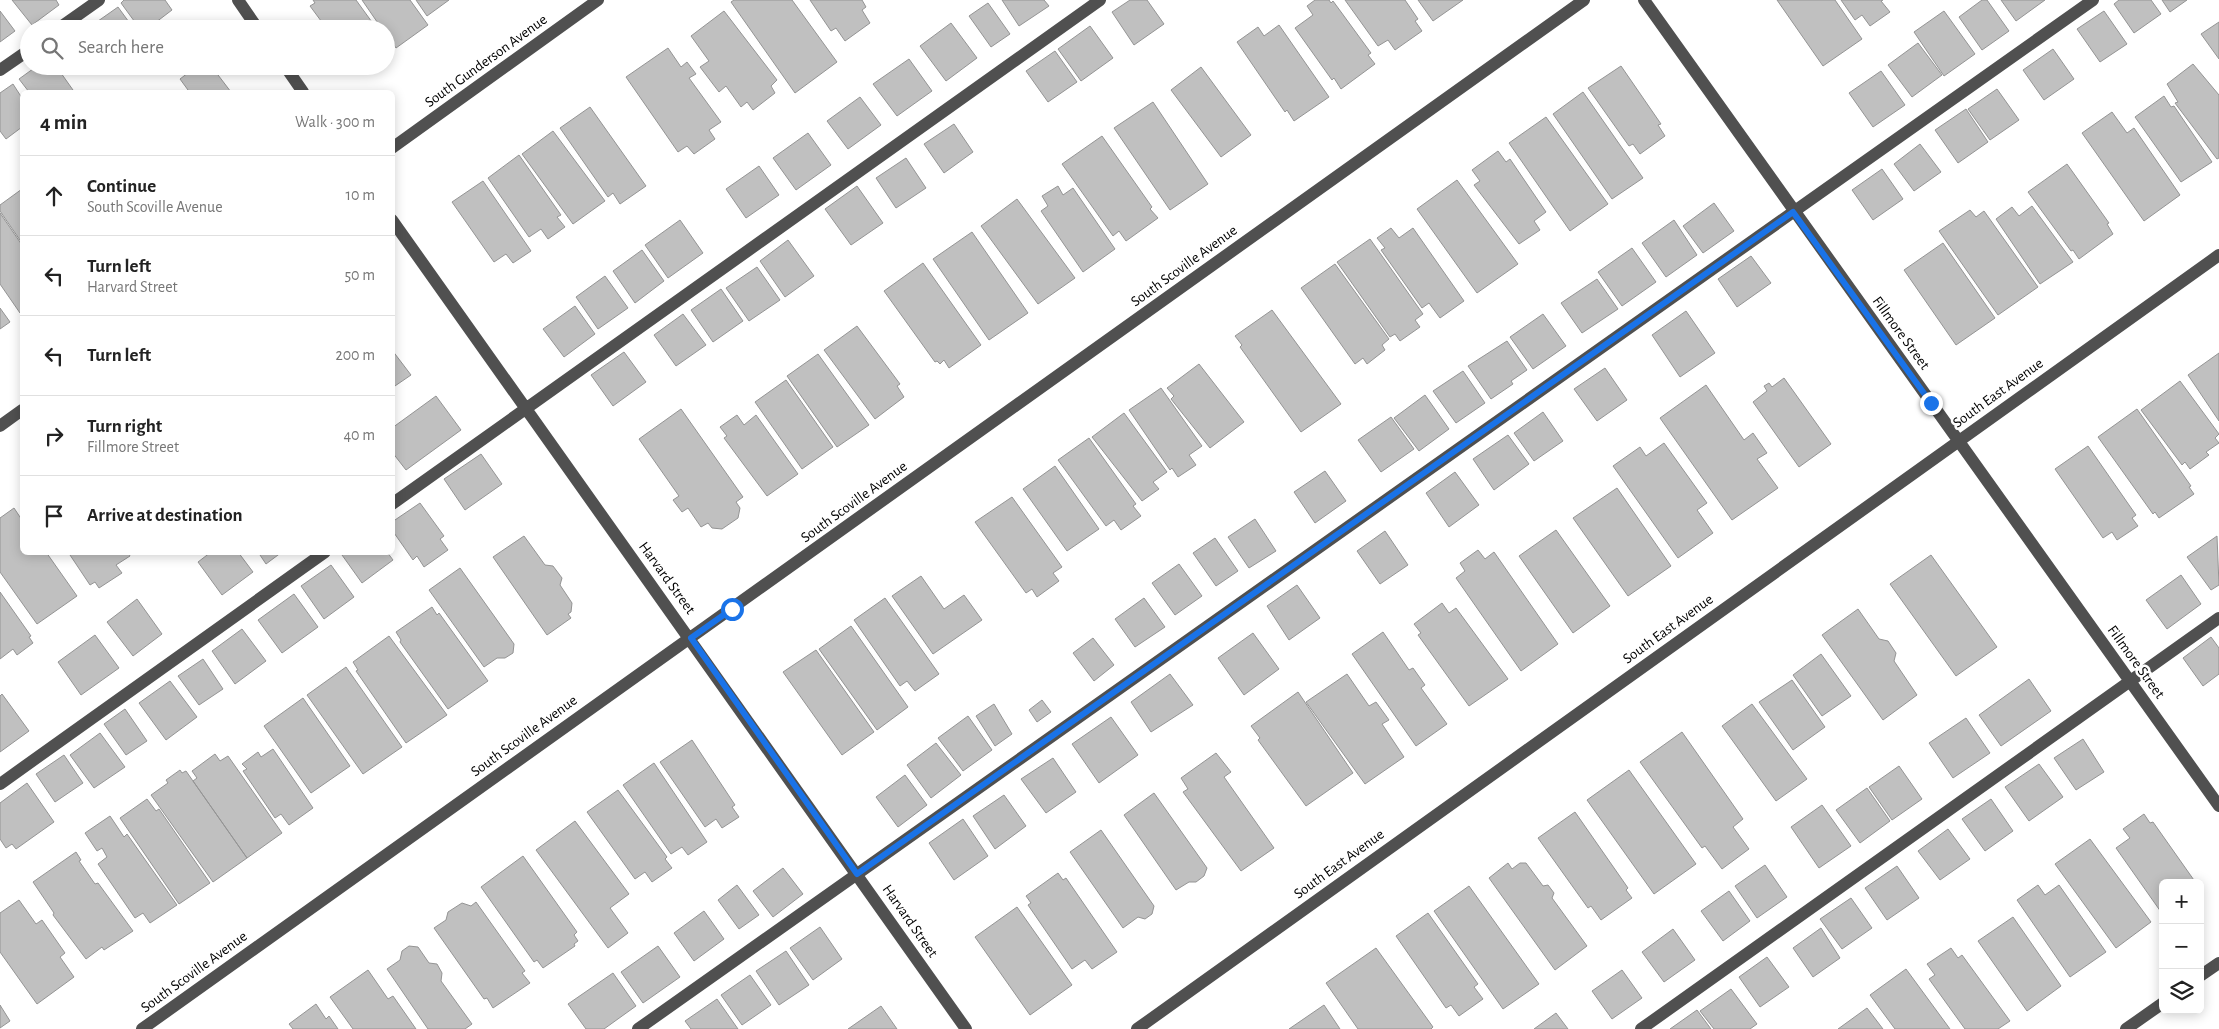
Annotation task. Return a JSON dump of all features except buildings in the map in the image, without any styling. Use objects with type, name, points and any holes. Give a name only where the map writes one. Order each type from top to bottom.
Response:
[{"type":"street","points":[[71,20],[99,0]]},
{"type":"street","points":[[238,0],[252,20]]},
{"type":"street","name":"South Gunderson Avenue","points":[[395,146],[598,0]]},
{"type":"street","points":[[395,502],[1100,0]]},
{"type":"street","name":"South Scoville Avenue","points":[[142,1029],[1584,0]]},
{"type":"street","name":"Fillmore Street","points":[[1644,0],[1793,212],[2219,806]]},
{"type":"street","points":[[638,1029],[2092,0]]},
{"type":"street","points":[[0,70],[20,56]]},
{"type":"street","points":[[291,75],[302,90]]},
{"type":"street","name":"Harvard Street","points":[[395,224],[691,638],[966,1029]]},
{"type":"street","name":"South East Avenue","points":[[1137,1029],[2219,256]]},
{"type":"street","points":[[0,426],[20,411]]},
{"type":"street","points":[[0,784],[321,555]]},
{"type":"street","points":[[1641,1029],[2219,618]]},
{"type":"street","points":[[2204,973],[2219,963]]},
{"type":"street","points":[[2126,1029],[2159,1006]]},
{"type":"route","points":[[732,609],[691,638],[857,874],[1793,212],[1931,403]]}]
